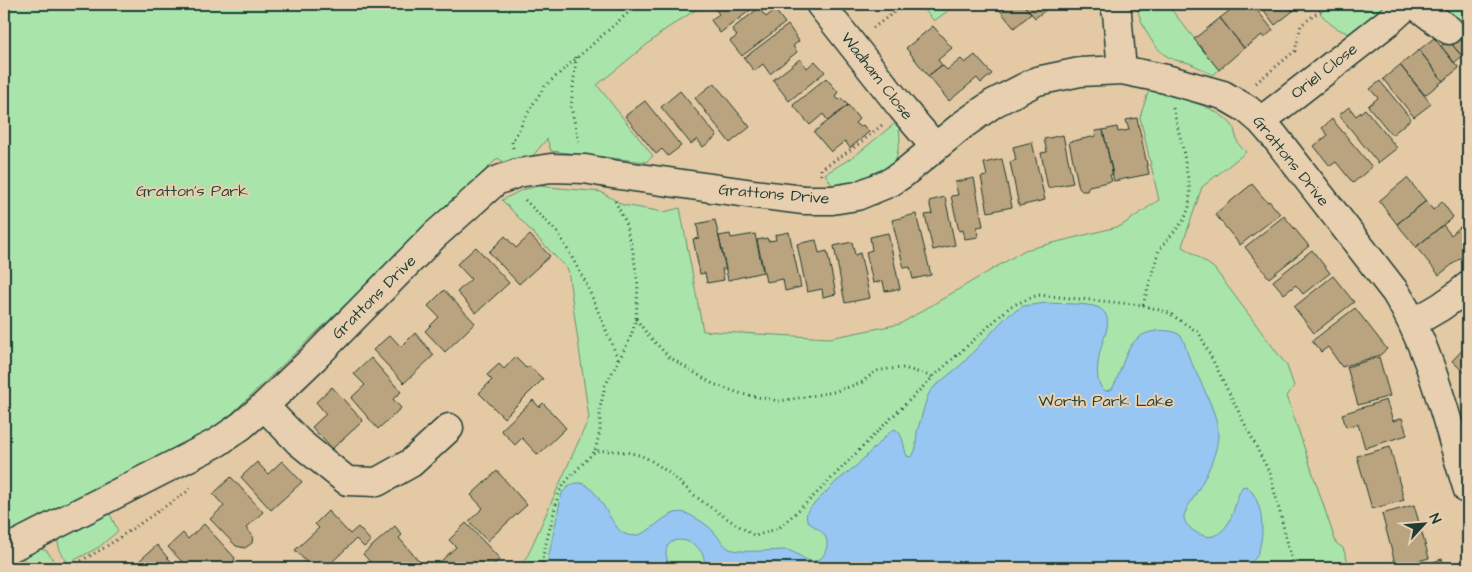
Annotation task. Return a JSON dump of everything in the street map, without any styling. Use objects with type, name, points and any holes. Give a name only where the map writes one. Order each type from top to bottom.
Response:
[{"type":"street","name":"Wadham Close","points":[[820,4],[935,148]]},
{"type":"street","points":[[1114,4],[1117,13],[1122,70]]},
{"type":"street","name":"Oriel Close","points":[[1261,121],[1388,22],[1408,4]]},
{"type":"street","points":[[1414,4],[1449,30]]},
{"type":"street","name":"Grattons Drive","points":[[4,551],[218,442],[242,426],[321,351],[435,235],[507,177],[551,168],[585,169],[804,200],[832,200],[857,196],[891,182],[964,124],[994,103],[1037,81],[1080,72],[1122,70],[1166,79],[1223,95],[1247,109],[1275,137],[1396,293],[1412,322],[1423,348],[1468,490]]},
{"type":"street","points":[[1412,322],[1429,315],[1447,304],[1468,286]]},
{"type":"street","points":[[264,406],[299,442],[347,481],[377,482],[411,463],[449,428]]},
{"type":"path","points":[[619,362],[588,285],[559,234],[518,194],[507,177],[512,142],[545,86],[638,4]]},
{"type":"path","points":[[852,44],[905,4]]},
{"type":"path","points":[[1234,101],[1295,51],[1301,25],[1329,4]]},
{"type":"path","points":[[540,568],[559,492],[568,479],[595,451],[600,431],[600,408],[605,386],[630,339],[636,319],[638,285],[633,251],[624,219],[612,197],[585,169],[571,107],[576,57]]},
{"type":"path","points":[[1143,305],[1159,250],[1184,220],[1189,208],[1190,191],[1184,149],[1166,79]]},
{"type":"path","points":[[832,200],[832,188],[821,176],[822,169],[855,147],[902,108]]},
{"type":"path","points":[[595,451],[613,450],[643,457],[672,476],[721,515],[755,536],[779,528],[933,378],[1011,306],[1038,295],[1143,305],[1169,313],[1199,333],[1270,474],[1294,568]]},
{"type":"path","points":[[636,319],[668,358],[713,384],[742,394],[779,401],[804,397],[849,387],[862,382],[876,371],[889,369],[904,368],[933,378]]},
{"type":"path","points":[[68,568],[104,548],[181,496],[188,491],[193,483]]},
{"type":"green space","name":"Gratton's Park","points":[[4,4],[705,4],[666,29],[597,85],[653,156],[646,162],[551,151],[547,139],[518,173],[498,158],[219,426],[192,442],[4,538]]},
{"type":"green space","points":[[920,4],[957,4],[934,21]]},
{"type":"green space","points":[[1136,4],[1167,4],[1219,70],[1213,75],[1192,64],[1172,59],[1164,54],[1148,35]]},
{"type":"green space","points":[[1332,4],[1358,4],[1363,9],[1381,4],[1387,12],[1352,34],[1334,26],[1320,13]]},
{"type":"green space","points":[[1438,4],[1468,4],[1468,30],[1465,27]]},
{"type":"green space","name":"Worth Park Lake","points":[[1149,90],[1194,102],[1215,111],[1232,125],[1238,144],[1246,152],[1202,187],[1182,246],[1214,268],[1287,366],[1294,386],[1287,396],[1336,543],[1343,548],[1350,568],[522,568],[589,418],[568,270],[502,200],[522,190],[538,186],[601,192],[623,205],[664,212],[680,208],[703,331],[830,338],[900,324],[1025,250],[1121,226],[1159,200],[1140,117]]},
{"type":"green space","points":[[894,124],[899,127],[900,140],[896,159],[886,169],[850,186],[834,188],[825,174],[856,155]]},
{"type":"green space","points":[[108,510],[118,531],[99,547],[69,563],[60,551],[57,536]]},
{"type":"green space","points":[[38,548],[47,551],[59,568],[27,568],[22,555]]},
{"type":"water","points":[[1047,303],[1080,304],[1097,307],[1106,315],[1107,326],[1100,353],[1098,378],[1099,384],[1106,391],[1112,389],[1129,349],[1142,335],[1153,331],[1171,331],[1181,336],[1215,415],[1218,432],[1212,461],[1187,508],[1184,516],[1185,520],[1190,528],[1199,534],[1213,536],[1217,534],[1226,526],[1242,487],[1246,486],[1257,500],[1262,520],[1259,549],[1255,559],[1249,565],[1244,568],[704,568],[704,559],[701,551],[695,545],[680,540],[673,541],[668,546],[666,555],[670,568],[546,568],[562,493],[572,484],[582,483],[597,496],[617,527],[623,533],[632,536],[648,530],[672,514],[680,512],[688,514],[705,524],[728,548],[733,550],[785,550],[807,560],[816,561],[820,559],[826,550],[826,539],[824,534],[807,520],[808,510],[891,431],[895,429],[898,431],[907,456],[913,455],[926,401],[934,387],[962,364],[1006,317],[1023,306]]},
{"type":"building","points":[[716,4],[757,5],[720,33],[711,20],[719,14],[713,6]]},
{"type":"building","points":[[995,4],[1023,4],[1031,14],[1014,28]]},
{"type":"building","points":[[1023,4],[1049,4],[1051,6],[1035,18]]},
{"type":"building","points":[[1223,4],[1252,4],[1273,30],[1264,38],[1262,35],[1244,48],[1220,18],[1229,11]]},
{"type":"building","points":[[1259,4],[1287,4],[1293,11],[1275,25]]},
{"type":"building","points":[[1287,4],[1303,4],[1293,11]]},
{"type":"building","points":[[759,8],[766,17],[775,10],[785,23],[742,56],[730,41],[737,36],[732,29]]},
{"type":"building","points":[[1220,18],[1244,48],[1219,70],[1194,39]]},
{"type":"building","points":[[788,25],[799,41],[793,46],[797,52],[770,74],[763,64],[754,71],[744,58]]},
{"type":"building","points":[[933,26],[952,48],[938,60],[942,65],[928,76],[906,48]]},
{"type":"building","points":[[1464,27],[1468,33],[1468,48],[1456,34]]},
{"type":"building","points":[[1456,34],[1468,48],[1468,51],[1462,56],[1448,40]]},
{"type":"building","points":[[1434,38],[1459,68],[1443,81],[1419,50]]},
{"type":"building","points":[[1448,40],[1462,56],[1454,63],[1441,46]]},
{"type":"building","points":[[1419,50],[1443,81],[1425,95],[1400,65]]},
{"type":"building","points":[[975,55],[992,74],[981,83],[977,78],[949,101],[928,76],[942,65],[947,70],[961,59],[965,63]]},
{"type":"building","points":[[800,59],[807,68],[815,61],[825,72],[789,101],[773,80]]},
{"type":"building","points":[[1400,65],[1431,104],[1414,117],[1383,79]]},
{"type":"building","points":[[826,78],[838,92],[835,96],[839,100],[841,98],[848,105],[828,121],[823,114],[810,125],[793,105]]},
{"type":"building","points":[[1380,81],[1411,119],[1392,135],[1368,106],[1378,98],[1370,89]]},
{"type":"building","points":[[714,83],[750,127],[730,143],[695,98]]},
{"type":"building","points":[[680,91],[717,136],[703,147],[697,139],[691,144],[661,107]]},
{"type":"building","points":[[645,101],[681,146],[668,156],[662,149],[656,154],[625,116]]},
{"type":"building","points":[[848,105],[859,119],[855,123],[860,127],[863,125],[869,132],[850,148],[845,141],[831,152],[814,132]]},
{"type":"building","points":[[1349,107],[1356,116],[1365,109],[1397,148],[1378,163],[1339,115]]},
{"type":"building","points":[[1137,118],[1149,174],[1114,181],[1103,130],[1117,127],[1118,132],[1129,130],[1126,120]]},
{"type":"building","points":[[1332,119],[1372,167],[1353,183],[1336,162],[1330,166],[1314,146],[1328,135],[1322,128]]},
{"type":"building","points":[[1103,130],[1113,174],[1110,175],[1112,181],[1089,186],[1087,191],[1082,191],[1079,188],[1069,142],[1096,136],[1095,131]]},
{"type":"building","points":[[1063,135],[1073,183],[1048,188],[1041,153],[1047,152],[1044,139]]},
{"type":"building","points":[[1032,142],[1045,200],[1019,206],[1010,162],[1016,160],[1013,147]]},
{"type":"building","points":[[1002,159],[1012,207],[988,212],[981,177],[987,176],[984,163]]},
{"type":"building","points":[[974,178],[983,226],[977,227],[978,237],[965,239],[963,230],[959,231],[951,196],[958,195],[955,182]]},
{"type":"building","points":[[1407,178],[1426,201],[1397,224],[1379,201]]},
{"type":"building","points":[[1252,184],[1280,214],[1240,245],[1215,214]]},
{"type":"building","points":[[945,197],[955,245],[933,250],[925,215],[932,214],[929,201]]},
{"type":"building","points":[[1426,201],[1433,210],[1442,202],[1453,217],[1416,247],[1397,224]]},
{"type":"building","points":[[916,214],[931,275],[913,279],[910,267],[904,268],[892,220]]},
{"type":"building","points":[[1284,216],[1309,246],[1269,278],[1245,247]]},
{"type":"building","points":[[715,220],[726,269],[722,269],[724,280],[707,283],[705,273],[700,274],[693,239],[699,238],[697,224]]},
{"type":"building","points":[[1443,225],[1451,235],[1460,227],[1468,237],[1463,241],[1468,247],[1468,252],[1439,275],[1416,247]]},
{"type":"building","points":[[789,232],[801,287],[785,291],[783,279],[766,282],[757,240],[767,238],[768,241],[776,240],[775,235]]},
{"type":"building","points":[[888,233],[900,289],[885,291],[883,281],[873,283],[866,252],[872,250],[870,237]]},
{"type":"building","points":[[730,234],[731,238],[755,234],[763,272],[728,280],[719,236]]},
{"type":"building","points":[[530,235],[550,256],[519,284],[489,252],[505,236],[516,248]]},
{"type":"building","points":[[816,240],[819,253],[827,251],[836,294],[823,297],[822,289],[807,292],[797,244]]},
{"type":"building","points":[[852,242],[855,255],[860,253],[870,298],[845,303],[834,246]]},
{"type":"building","points":[[476,247],[509,283],[476,313],[457,292],[471,279],[457,264]]},
{"type":"building","points":[[1312,250],[1330,273],[1303,294],[1296,285],[1284,294],[1273,281]]},
{"type":"building","points":[[1333,276],[1354,302],[1314,333],[1294,307]]},
{"type":"building","points":[[444,290],[475,323],[445,352],[425,331],[439,317],[428,306]]},
{"type":"building","points":[[1355,308],[1387,349],[1380,355],[1342,367],[1328,347],[1321,352],[1312,341]]},
{"type":"building","points":[[415,333],[434,355],[404,383],[373,350],[390,335],[401,347]]},
{"type":"building","points":[[1468,344],[1468,376],[1452,361]]},
{"type":"building","points":[[515,357],[526,368],[529,366],[543,379],[504,418],[479,393],[492,380],[487,375],[499,364],[504,369]]},
{"type":"building","points":[[1379,357],[1390,396],[1358,405],[1347,367]]},
{"type":"building","points":[[371,358],[401,392],[393,399],[401,408],[378,429],[351,398],[365,385],[354,374]]},
{"type":"building","points":[[332,387],[363,421],[332,449],[312,427],[326,414],[316,402]]},
{"type":"building","points":[[533,400],[539,407],[543,403],[566,428],[538,455],[522,438],[515,445],[501,430]]},
{"type":"building","points":[[1386,400],[1393,421],[1402,418],[1407,435],[1365,448],[1358,424],[1346,427],[1342,414]]},
{"type":"building","points":[[1390,447],[1404,500],[1372,509],[1357,456]]},
{"type":"building","points":[[282,461],[302,482],[271,510],[241,477],[257,462],[268,474]]},
{"type":"building","points":[[497,471],[527,505],[487,541],[469,521],[483,508],[471,495]]},
{"type":"building","points":[[231,477],[263,512],[246,528],[253,536],[252,543],[245,548],[236,546],[210,519],[224,506],[213,494]]},
{"type":"building","points":[[1414,505],[1429,558],[1396,567],[1382,514]]},
{"type":"building","points":[[328,511],[350,534],[358,527],[371,541],[364,547],[356,539],[328,566],[321,560],[312,568],[295,550],[319,528],[315,524]]},
{"type":"building","points":[[466,523],[500,559],[490,568],[442,568],[438,564],[456,547],[449,540]]},
{"type":"building","points":[[204,524],[235,558],[233,563],[227,568],[222,568],[219,565],[215,568],[188,568],[168,547],[183,533],[188,539]]},
{"type":"building","points":[[395,526],[402,535],[399,538],[424,567],[368,568],[372,564],[363,554]]},
{"type":"building","points":[[157,545],[177,568],[146,568],[139,561]]},
{"type":"building","points":[[1442,559],[1445,568],[1413,568],[1430,563]]}]
